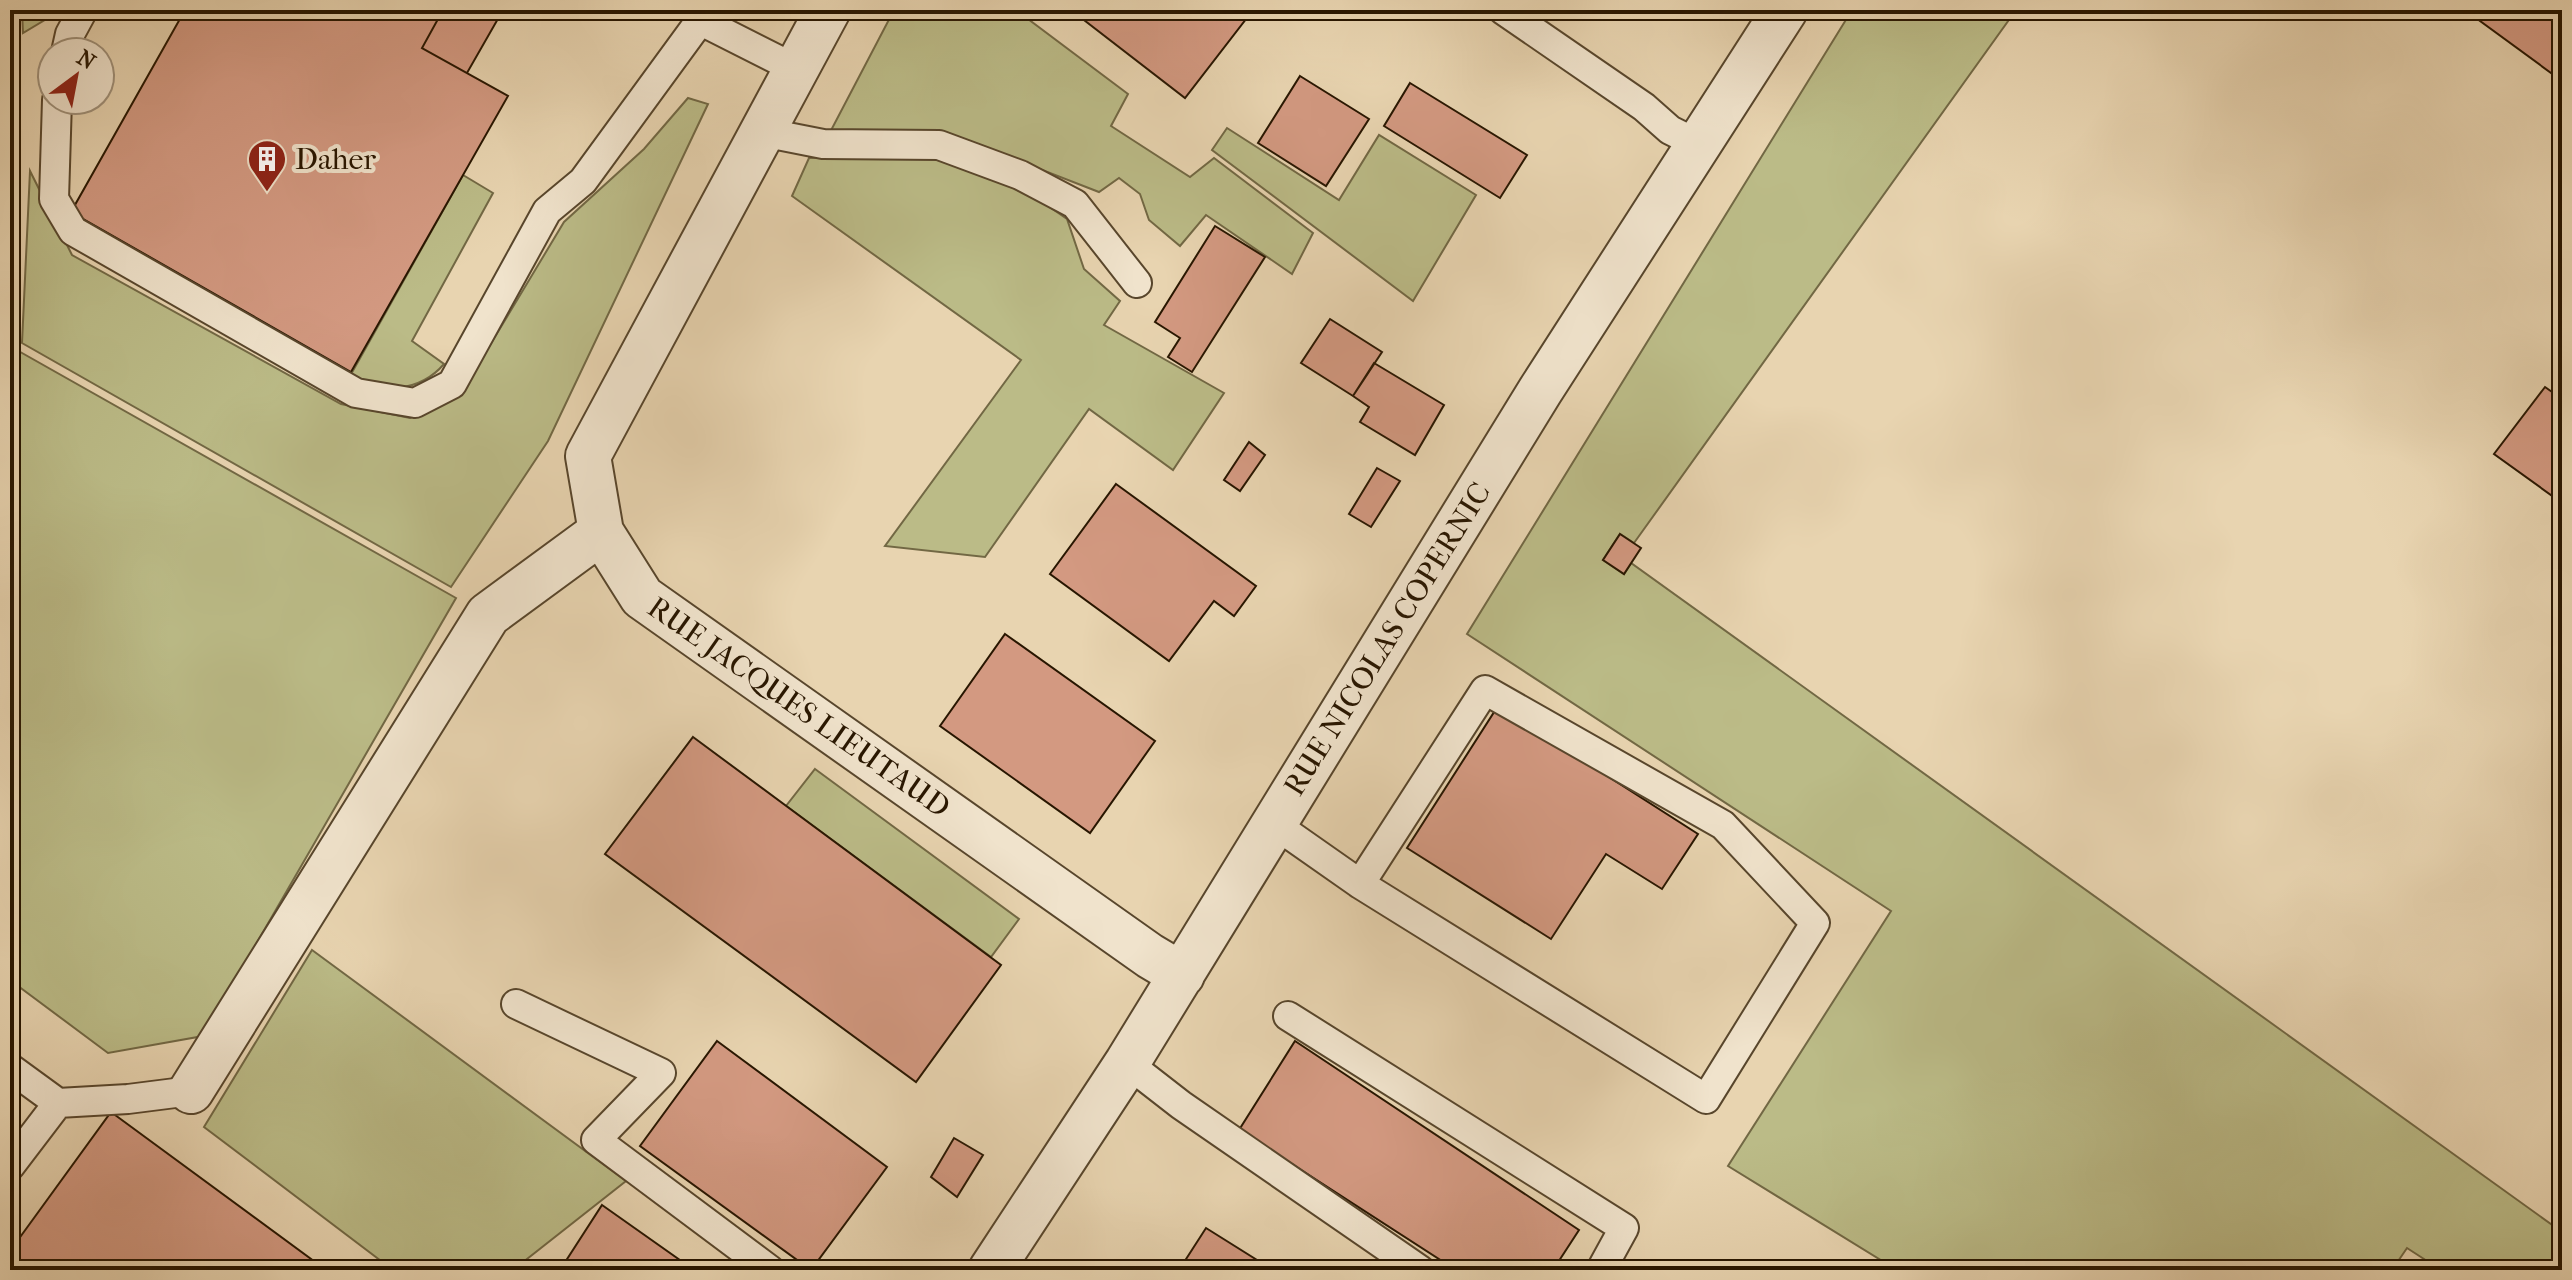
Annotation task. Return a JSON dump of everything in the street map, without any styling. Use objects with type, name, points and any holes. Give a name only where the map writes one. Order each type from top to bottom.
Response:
[{"type":"street","name":"RUE JACQUES LIEUTAUD","points":[[828,10],[588,456],[601,532],[642,597],[1150,956],[1182,975]]},
{"type":"street","name":"RUE NICOLAS COPERNIC","points":[[991,1270],[1127,1063],[1540,391],[1783,11]]},
{"type":"street","points":[[191,1091],[488,615],[601,532]]},
{"type":"lane","points":[[70,36],[83,10]]},
{"type":"lane","points":[[1503,10],[1644,107],[1670,130],[1700,145]]},
{"type":"lane","points":[[57,116],[54,199],[73,231],[356,393],[415,403],[452,384],[547,211],[583,181],[703,15],[796,69]]},
{"type":"lane","points":[[762,132],[823,144],[939,145],[1020,175],[1075,204],[1137,283]]},
{"type":"lane","points":[[1273,823],[1360,884],[1706,1099],[1815,923],[1723,825],[1485,690],[1360,884]]},
{"type":"lane","points":[[516,1004],[661,1073],[596,1140],[770,1270]]},
{"type":"lane","points":[[1288,1016],[1624,1228],[1601,1270]]},
{"type":"lane","points":[[1127,1063],[1181,1105],[1420,1270]]},
{"type":"lane","points":[[10,1068],[58,1103],[191,1091]]},
{"type":"lane","points":[[10,1166],[58,1103]]},
{"type":"green space","points":[[22,10],[52,10],[48,18],[23,33]]},
{"type":"green space","points":[[894,10],[1016,10],[1128,94],[1111,126],[1190,177],[1214,158],[1313,233],[1292,274],[1206,215],[1180,246],[1149,220],[1140,194],[1119,178],[1099,192],[942,131],[880,131],[827,138]]},
{"type":"green space","points":[[1852,10],[2016,10],[1634,543],[1620,534],[1603,560],[1624,574],[1631,563],[2562,1232],[2562,1270],[2441,1270],[2407,1248],[2392,1270],[1897,1270],[1728,1166],[1891,911],[1467,634]]},
{"type":"green space","points":[[10,58],[19,59],[15,349],[456,598],[203,1036],[108,1053],[10,980]]},
{"type":"green space","points":[[688,98],[708,104],[548,441],[451,587],[22,343],[30,171],[72,255],[341,404],[410,418],[446,401],[472,375],[564,222],[644,149]]},
{"type":"green space","points":[[1227,128],[1339,200],[1379,135],[1476,195],[1413,301],[1212,150]]},
{"type":"green space","points":[[922,154],[968,162],[1022,188],[1067,219],[1084,269],[1120,301],[1104,325],[1224,393],[1173,470],[1089,409],[985,557],[885,546],[1021,360],[792,196],[809,158]]},
{"type":"green space","points":[[463,175],[493,193],[412,341],[444,364],[423,380],[399,388],[374,386],[350,376]]},
{"type":"green space","points":[[815,769],[1019,919],[991,957],[786,806]]},
{"type":"green space","points":[[312,950],[626,1181],[513,1270],[393,1270],[204,1127]]},
{"type":"building","name":"Daher","points":[[185,10],[443,10],[422,48],[508,96],[351,372],[71,212]]},
{"type":"building","points":[[443,10],[503,10],[467,73],[422,48]]},
{"type":"building","points":[[1071,10],[1253,10],[1185,98]]},
{"type":"building","points":[[2465,10],[2562,10],[2562,81]]},
{"type":"building","points":[[1300,76],[1369,119],[1326,186],[1258,143]]},
{"type":"building","points":[[1410,83],[1527,155],[1500,198],[1384,126]]},
{"type":"building","points":[[1215,226],[1265,257],[1192,372],[1168,357],[1180,338],[1155,322]]},
{"type":"building","points":[[1330,319],[1382,352],[1353,396],[1301,363]]},
{"type":"building","points":[[1374,363],[1444,405],[1415,455],[1360,422],[1369,407],[1353,396]]},
{"type":"building","points":[[2545,387],[2562,399],[2562,503],[2494,454]]},
{"type":"building","points":[[1249,442],[1265,455],[1240,491],[1224,480]]},
{"type":"building","points":[[1377,468],[1400,481],[1371,527],[1349,514]]},
{"type":"building","points":[[1116,484],[1256,586],[1234,616],[1214,601],[1169,661],[1050,574]]},
{"type":"building","points":[[1620,534],[1641,548],[1624,574],[1603,560]]},
{"type":"building","points":[[1005,634],[1155,741],[1090,833],[940,726]]},
{"type":"building","points":[[1498,706],[1698,834],[1662,889],[1606,854],[1551,939],[1407,848]]},
{"type":"building","points":[[693,737],[1001,965],[916,1082],[605,854]]},
{"type":"building","points":[[717,1041],[887,1167],[811,1270],[640,1146]]},
{"type":"building","points":[[1295,1041],[1579,1230],[1553,1270],[1456,1270],[1239,1130]]},
{"type":"building","points":[[111,1112],[326,1270],[10,1270],[10,1251]]},
{"type":"building","points":[[954,1138],[983,1155],[957,1197],[931,1177]]},
{"type":"building","points":[[602,1205],[694,1270],[560,1270]]},
{"type":"building","points":[[1206,1228],[1273,1270],[1179,1270]]},
{"type":"place","name":"Daher","points":[[267,193]]}]
